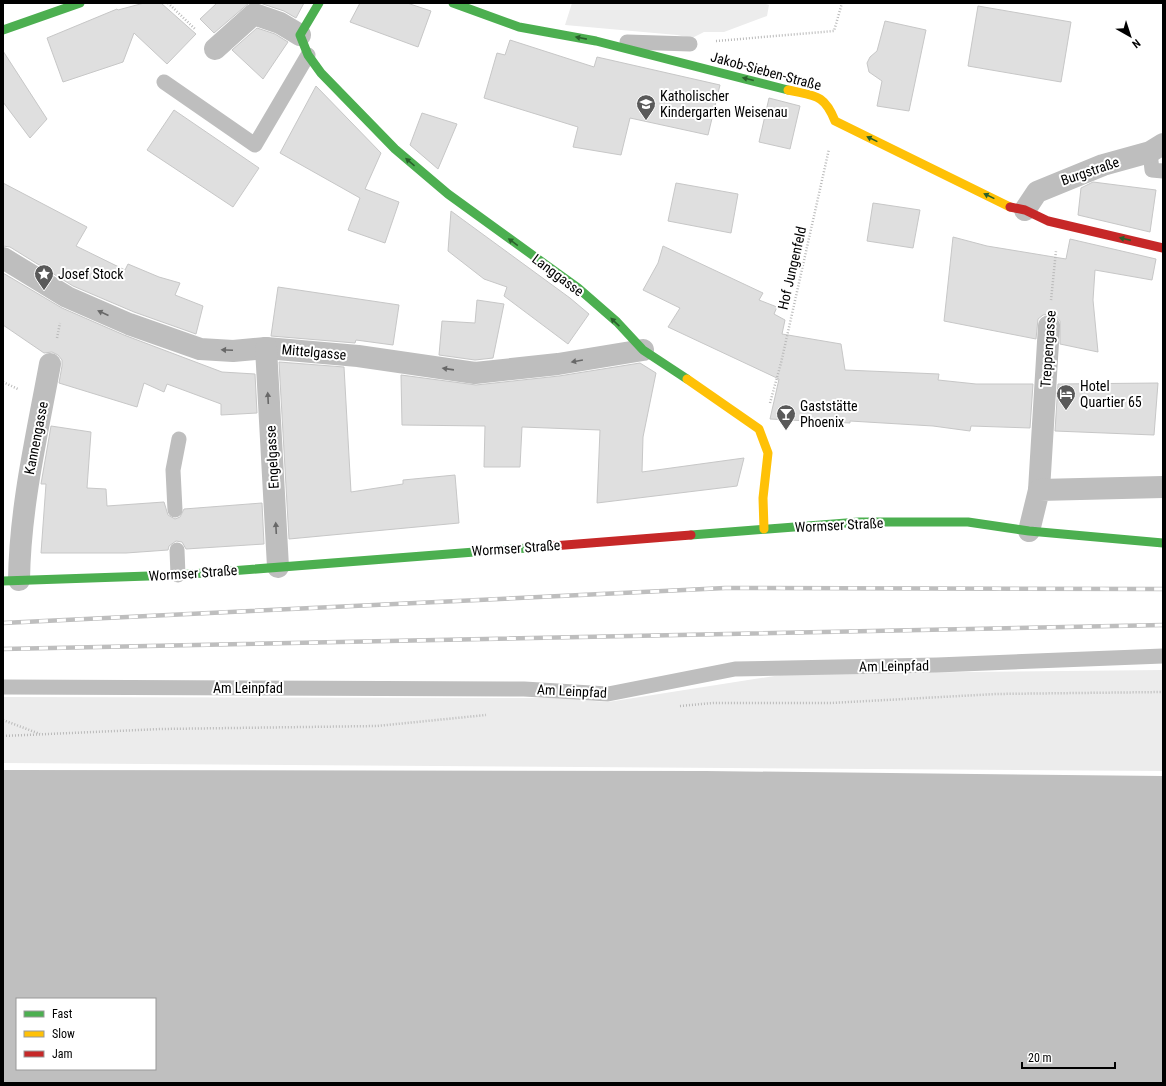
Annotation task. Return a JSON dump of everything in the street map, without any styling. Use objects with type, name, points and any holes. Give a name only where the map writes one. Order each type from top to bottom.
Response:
[{"type":"street","points":[[3,30],[80,3]]},
{"type":"street","points":[[215,49],[254,14],[280,24],[300,35],[319,3]]},
{"type":"street","name":"Jakob-Sieben-Straße","points":[[453,3],[519,27],[596,41],[821,98],[830,108],[835,121]]},
{"type":"street","name":"Langgasse","points":[[300,35],[308,55],[321,73],[395,149],[448,194],[578,288],[617,322],[643,350],[719,400],[759,429],[768,453],[763,498],[764,529]]},
{"type":"street","points":[[835,121],[1011,207],[1025,210],[1048,221],[1163,248]]},
{"type":"street","name":"Burgstraße","points":[[1025,210],[1037,192],[1059,181],[1156,148]]},
{"type":"street","name":"Mittelgasse","points":[[3,258],[67,297],[129,324],[200,349],[233,351],[266,348],[358,356],[475,373],[558,364],[643,350]]},
{"type":"street","name":"Treppengasse","points":[[1039,490],[1049,326]]},
{"type":"street","name":"Engelgasse","points":[[266,348],[278,567]]},
{"type":"street","name":"Kannengasse","points":[[11,581],[20,550],[29,473],[50,364]]},
{"type":"street","points":[[1029,531],[1039,490],[1163,487]]},
{"type":"street","name":"Wormser Straße","points":[[11,581],[178,575],[859,522],[968,522],[1029,531],[1163,543]]},
{"type":"lane","points":[[596,41],[690,44]]},
{"type":"lane","points":[[164,82],[255,145],[308,55]]},
{"type":"lane","points":[[1156,148],[1152,170],[1163,171]]},
{"type":"lane","points":[[175,510],[173,470],[179,440]]},
{"type":"lane","points":[[177,550],[178,575]]},
{"type":"lane","name":"Am Leinpfad","points":[[3,687],[524,689],[608,694],[735,670],[938,665],[1163,656]]},
{"type":"path","points":[[168,3],[215,49]]},
{"type":"path","points":[[690,44],[834,31],[842,3]]},
{"type":"path","name":"Hof Jungenfeld","points":[[770,405],[782,363],[835,121]]},
{"type":"path","name":"Treppengasse","points":[[1048,221],[1043,237],[1057,240],[1049,326]]},
{"type":"path","points":[[50,364],[67,297]]},
{"type":"path","points":[[3,720],[42,734],[3,736]]},
{"type":"shaded area","points":[[572,3],[763,3],[769,5],[767,16],[724,32],[704,32],[692,38],[677,35],[565,25]]},
{"type":"shaded area","points":[[1163,670],[1163,771],[3,763],[3,697],[550,698],[608,702],[787,674]]},
{"type":"shaded area","points":[[3,770],[705,771],[1163,776],[1163,1083],[3,1083]]},
{"type":"building","points":[[144,3],[161,3],[196,34],[167,64],[134,33],[123,62],[63,82],[47,38],[117,9]]},
{"type":"building","points":[[217,3],[249,3],[214,33],[200,19]]},
{"type":"building","points":[[260,3],[304,3],[296,18],[284,11]]},
{"type":"building","points":[[360,3],[407,3],[431,11],[418,47],[350,22]]},
{"type":"building","points":[[978,6],[1071,22],[1061,82],[968,66]]},
{"type":"building","points":[[885,21],[926,30],[909,111],[877,106],[882,81],[869,72],[867,63],[870,57],[877,51]]},
{"type":"building","points":[[257,28],[275,34],[288,42],[263,79],[232,50]]},
{"type":"building","points":[[510,40],[594,67],[597,57],[720,85],[708,135],[630,118],[621,155],[573,147],[578,127],[484,98],[497,53],[505,55]]},
{"type":"building","points":[[3,51],[47,119],[30,138],[3,102]]},
{"type":"building","points":[[316,86],[381,153],[365,189],[399,202],[385,243],[348,230],[360,198],[280,153]]},
{"type":"building","points":[[769,98],[800,106],[790,149],[759,142]]},
{"type":"building","points":[[174,110],[259,168],[233,207],[147,150]]},
{"type":"building","points":[[422,113],[457,124],[438,169],[410,145]]},
{"type":"building","points":[[1093,182],[1156,190],[1150,232],[1078,215],[1081,188]]},
{"type":"building","points":[[3,183],[87,227],[76,246],[125,270],[128,264],[159,277],[180,283],[175,295],[203,306],[196,334],[134,312],[73,286],[10,247],[3,246]]},
{"type":"building","points":[[676,183],[738,194],[731,233],[668,221]]},
{"type":"building","points":[[873,203],[920,210],[913,248],[867,241]]},
{"type":"building","points":[[451,211],[570,298],[589,314],[568,344],[504,296],[507,287],[484,279],[448,251]]},
{"type":"building","points":[[953,237],[987,246],[1066,259],[1070,239],[1156,259],[1152,280],[1095,270],[1093,300],[1098,352],[1060,344],[1060,321],[1056,316],[1050,314],[1043,315],[1038,319],[1036,339],[944,321]]},
{"type":"building","points":[[663,246],[763,293],[759,300],[777,307],[774,314],[785,320],[782,334],[841,344],[845,370],[939,374],[938,380],[976,384],[1033,384],[1030,428],[971,426],[970,431],[933,426],[850,421],[850,423],[770,419],[779,379],[668,327],[680,308],[643,290],[658,263]]},
{"type":"building","points":[[3,273],[62,308],[124,335],[222,372],[255,374],[257,413],[221,415],[221,404],[167,384],[164,392],[144,383],[137,407],[59,383],[62,360],[58,355],[52,352],[44,353],[3,325]]},
{"type":"building","points":[[278,287],[399,305],[393,345],[356,340],[355,343],[271,336]]},
{"type":"building","points":[[477,300],[504,304],[493,358],[475,360],[439,355],[442,321],[475,323]]},
{"type":"building","points":[[279,362],[344,367],[351,492],[403,484],[403,480],[455,475],[459,523],[289,539]]},
{"type":"building","points":[[640,363],[656,373],[643,437],[642,472],[744,458],[737,486],[597,503],[600,430],[522,427],[520,467],[484,467],[485,426],[402,425],[401,375],[476,385],[559,376]]},
{"type":"building","points":[[1158,383],[1154,435],[1055,431],[1058,384]]},
{"type":"building","points":[[51,426],[91,432],[87,488],[106,489],[107,506],[164,502],[168,515],[175,519],[180,517],[184,509],[262,503],[264,544],[186,549],[182,542],[176,541],[169,546],[168,550],[126,553],[41,553],[46,484],[41,484]]},
{"type":"railway","points":[[3,623],[725,588],[1163,589]]},
{"type":"railway","points":[[3,649],[1163,625]]},
{"type":"traffic: fast","points":[[3,30],[80,3]]},
{"type":"traffic: fast","points":[[319,3],[300,35],[308,55],[321,73],[395,149],[448,194],[578,288],[617,322],[643,350],[687,379]]},
{"type":"traffic: fast","points":[[453,3],[519,27],[596,41],[788,90]]},
{"type":"traffic: fast","points":[[691,535],[859,522],[968,522],[1029,531],[1163,543]]},
{"type":"traffic: fast","points":[[3,581],[178,575],[540,547]]},
{"type":"traffic: slow","points":[[788,90],[817,97],[827,105],[835,121],[1010,207]]},
{"type":"traffic: slow","points":[[687,379],[759,429],[768,453],[763,498],[764,529]]},
{"type":"traffic: jam","points":[[1010,207],[1025,210],[1048,221],[1163,248]]},
{"type":"traffic: jam","points":[[540,547],[691,535]]},
{"type":"place","name":"Katholischer Kindergarten Weisenau","points":[[646,121]]},
{"type":"place","name":"Josef Stock","points":[[44,291]]},
{"type":"place","name":"Hotel Quartier 65","points":[[1066,411]]},
{"type":"place","name":"Gaststätte Phoenix","points":[[786,431]]}]
